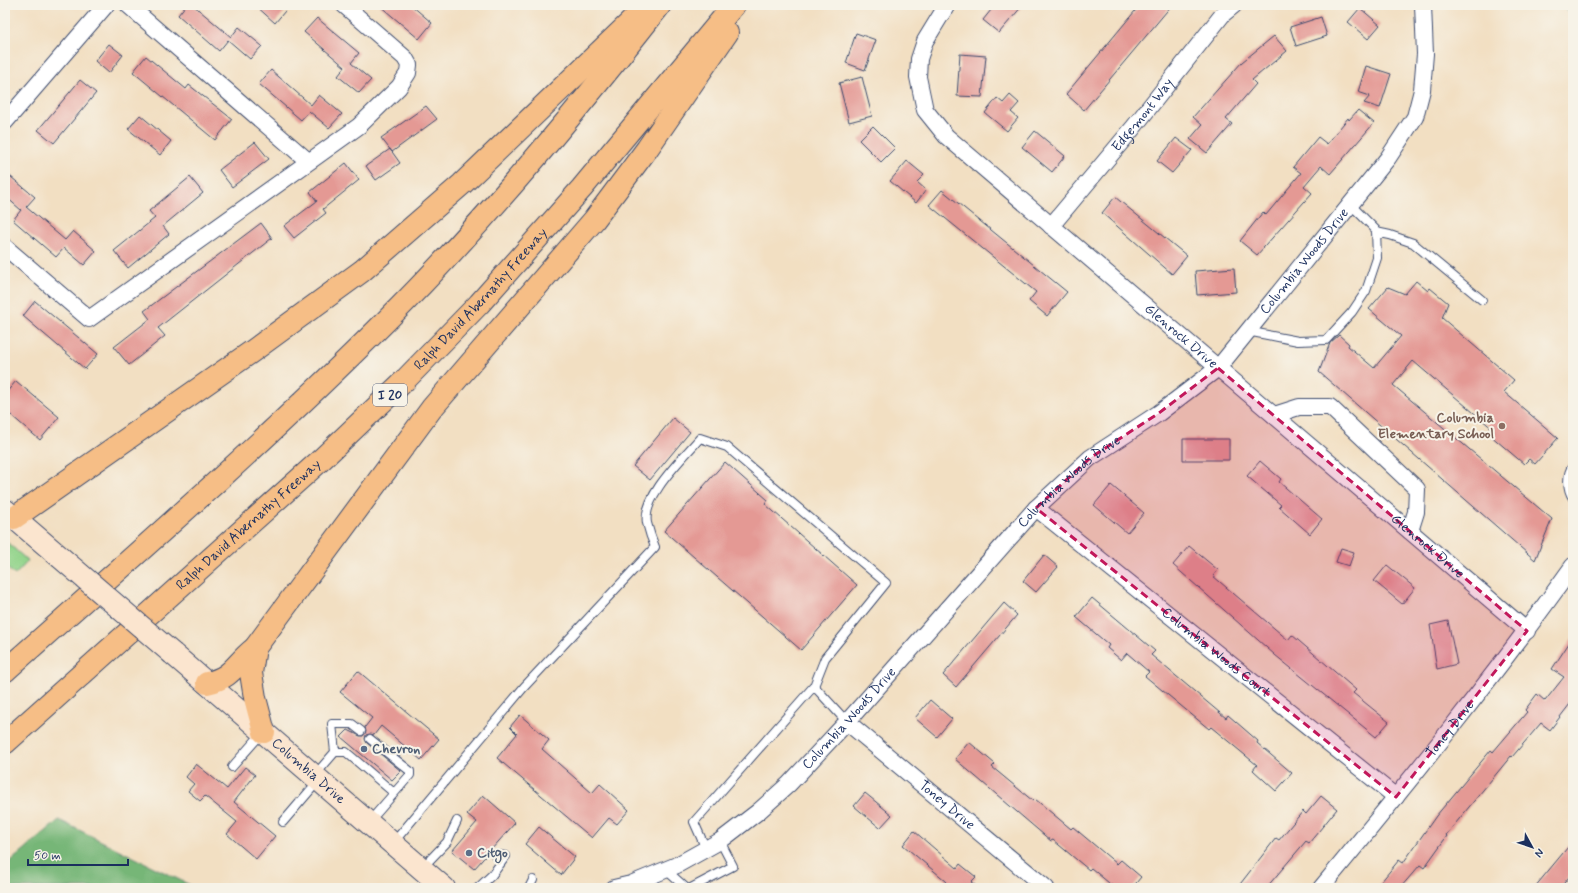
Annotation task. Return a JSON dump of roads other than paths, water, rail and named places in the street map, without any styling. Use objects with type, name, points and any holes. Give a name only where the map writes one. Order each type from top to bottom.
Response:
[{"type":"highway","points":[[9,514],[241,359],[362,270],[462,184],[648,5]]},
{"type":"highway","points":[[5,671],[292,413],[387,320],[476,226],[559,132],[660,5]]},
{"type":"highway","name":"Ralph David Abernathy Freeway","points":[[5,743],[322,459],[404,381],[479,304],[582,188],[734,5]]},
{"type":"highway","points":[[207,683],[220,680],[232,672],[247,654],[255,648],[432,408],[594,220],[647,149],[745,5]]},
{"type":"highway","points":[[255,648],[251,673],[255,698],[264,732]]},
{"type":"main road","name":"Columbia Drive","points":[[9,514],[60,556],[444,888]]},
{"type":"street","points":[[5,122],[106,5]]},
{"type":"street","points":[[128,5],[308,161]]},
{"type":"street","points":[[5,247],[89,319],[359,126],[399,87],[408,73],[409,64],[405,58],[344,5]]},
{"type":"street","name":"Glenrock Drive","points":[[947,5],[925,41],[919,59],[918,77],[925,110],[946,136],[1527,631]]},
{"type":"street","name":"Edgemont Way","points":[[1051,226],[1133,128],[1223,14],[1234,5]]},
{"type":"street","name":"Columbia Woods Drive","points":[[614,888],[633,886],[713,845],[790,784],[847,722],[1036,508],[1090,458],[1159,413],[1218,368],[1388,158],[1415,117],[1422,90],[1425,54],[1423,5]]},
{"type":"street","points":[[1274,415],[1299,407],[1330,407],[1417,489],[1416,512],[1410,532]]},
{"type":"street","name":"Columbia Woods Court","points":[[1036,508],[1396,797]]},
{"type":"street","name":"Toney Drive","points":[[1321,888],[1396,797],[1527,631],[1573,566]]},
{"type":"street","name":"Toney Drive","points":[[847,722],[1046,888]]},
{"type":"lane","points":[[1247,331],[1298,341],[1326,340],[1352,312],[1366,291],[1377,258],[1376,230],[1350,204]]},
{"type":"lane","points":[[1376,232],[1413,243],[1482,300]]},
{"type":"lane","points":[[393,844],[524,687],[655,547],[647,522],[650,504],[656,490],[700,438],[726,447],[886,583],[825,658],[814,686],[694,822],[733,866],[691,888]]},
{"type":"lane","points":[[1573,466],[1570,470],[1568,484],[1570,494],[1573,498]]},
{"type":"lane","points":[[814,686],[847,722]]},
{"type":"lane","points":[[283,822],[335,752],[332,724],[352,724],[361,731]]},
{"type":"lane","points":[[232,767],[264,732]]},
{"type":"lane","points":[[369,823],[410,775],[410,771],[390,758],[370,739]]},
{"type":"lane","points":[[335,752],[352,751],[377,773],[394,793]]},
{"type":"lane","points":[[421,868],[447,842],[457,821]]},
{"type":"lane","points":[[478,888],[492,875],[506,856],[495,855]]},
{"type":"lane","points":[[666,870],[686,888]]},
{"type":"lane","points":[[529,888],[533,880]]},
{"type":"waterway","points":[[1565,5],[1573,13]]},
{"type":"place","name":"Columbia Elementary School","points":[[1502,426]]},
{"type":"place","name":"Chevron","points":[[364,749]]},
{"type":"place","name":"Citgo","points":[[469,853]]}]
